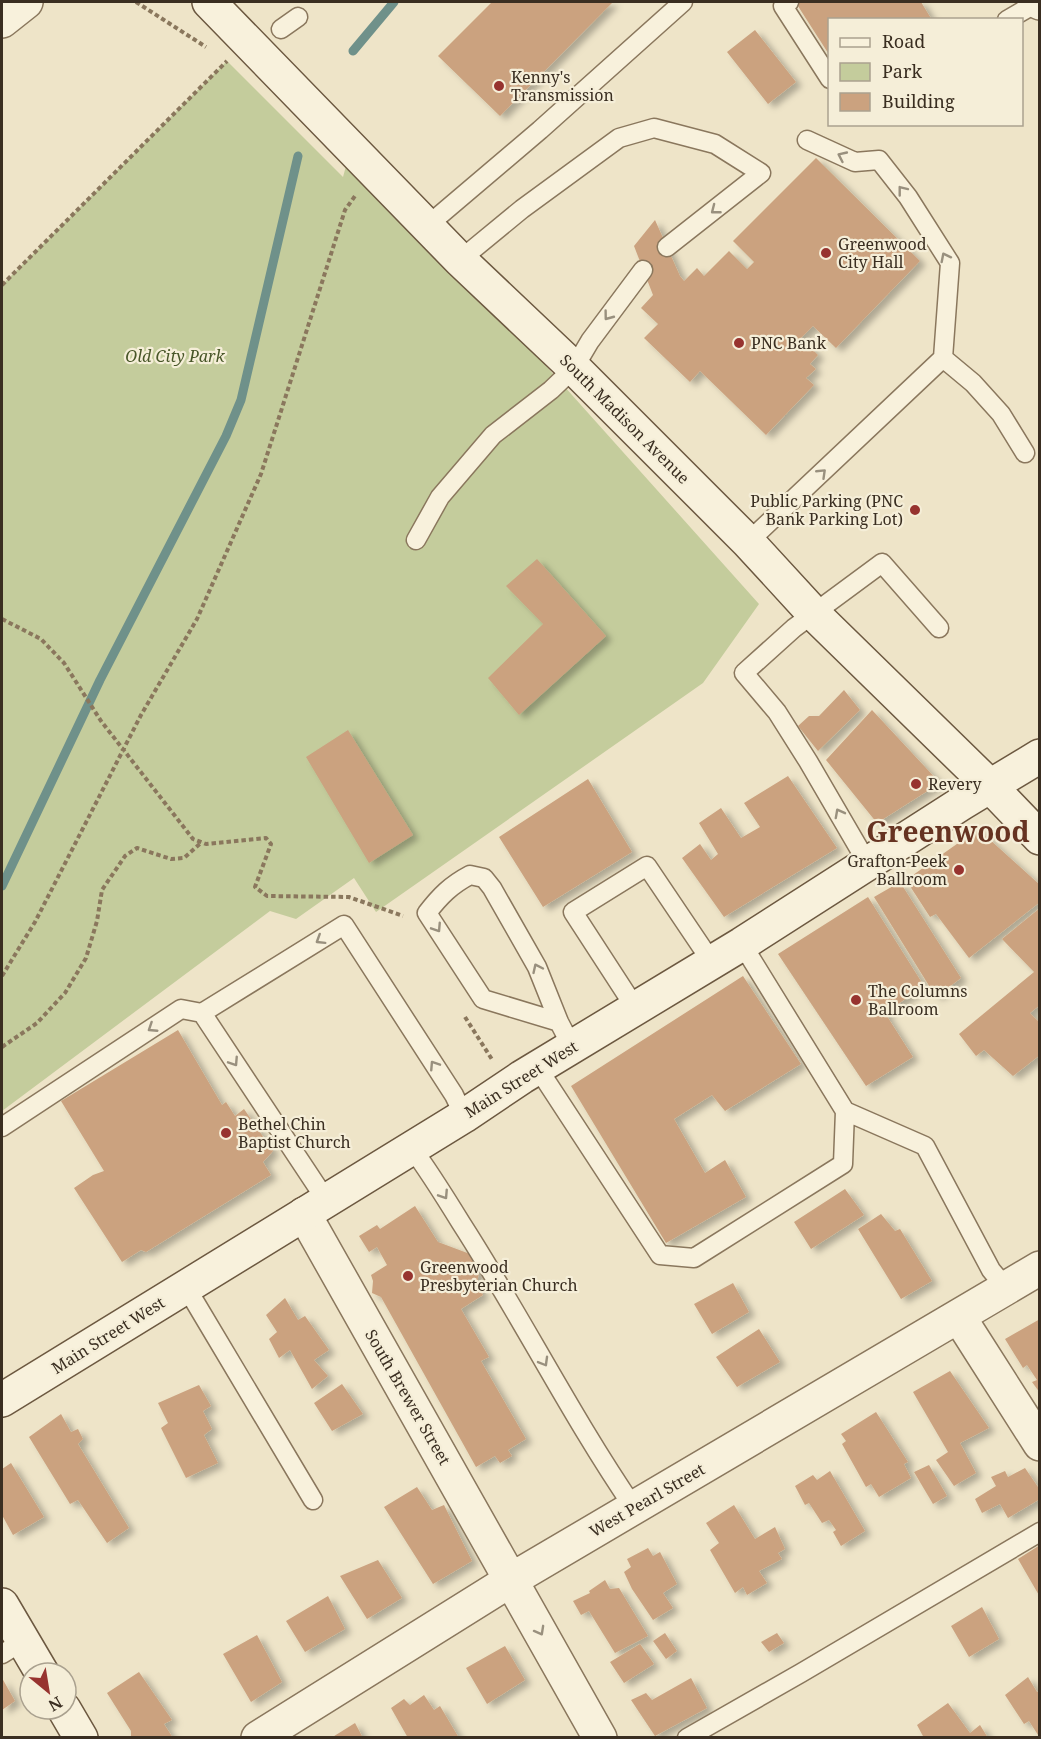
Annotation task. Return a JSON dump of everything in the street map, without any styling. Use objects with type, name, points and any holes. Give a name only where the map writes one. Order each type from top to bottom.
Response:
[{"type":"main road","points":[[2,21],[26,2]]},
{"type":"main road","name":"South Madison Avenue","points":[[209,2],[460,260],[574,368],[748,542],[815,615],[1040,838]]},
{"type":"main road","name":"Main Street West","points":[[2,1400],[464,1116],[537,1067],[565,1035],[636,1009],[1040,756]]},
{"type":"main road","name":"South Brewer Street","points":[[315,1207],[511,1580],[600,1737]]},
{"type":"main road","name":"West Pearl Street","points":[[258,1737],[511,1580],[1040,1268]]},
{"type":"main road","points":[[959,1317],[1040,1444]]},
{"type":"main road","points":[[2,1605],[12,1648],[28,1661]]},
{"type":"main road","points":[[71,1721],[81,1737]]},
{"type":"lane","points":[[427,226],[540,130],[683,2]]},
{"type":"lane","points":[[789,2],[783,6],[828,76]]},
{"type":"lane","points":[[1011,18],[1039,2]]},
{"type":"lane","points":[[281,29],[298,17]]},
{"type":"lane","points":[[460,260],[522,209],[619,138],[654,128],[715,144],[761,173],[667,247]]},
{"type":"lane","points":[[748,542],[943,358],[950,263],[908,197],[879,160],[855,162],[807,140]]},
{"type":"lane","points":[[416,540],[440,497],[493,435],[551,390],[574,368],[590,340],[643,270]]},
{"type":"lane","points":[[943,358],[973,383],[1001,414],[1025,453]]},
{"type":"lane","points":[[868,864],[777,712],[744,673],[794,628],[815,615],[882,563],[939,628]]},
{"type":"lane","points":[[636,1009],[573,912],[582,906],[647,866],[711,961]]},
{"type":"lane","points":[[470,875],[484,878],[492,888],[537,968],[565,1035],[483,999],[427,913],[440,895],[453,884],[470,875]]},
{"type":"lane","points":[[2,1127],[181,1009],[202,1013],[345,925],[454,1095],[464,1116]]},
{"type":"lane","points":[[537,1067],[660,1255],[694,1258],[843,1164],[845,1111],[742,944]]},
{"type":"lane","points":[[202,1013],[315,1207]]},
{"type":"lane","points":[[845,1111],[925,1146],[991,1270],[1006,1288]]},
{"type":"lane","points":[[411,1147],[425,1165],[484,1258],[561,1392],[634,1508]]},
{"type":"lane","points":[[186,1287],[313,1500]]},
{"type":"lane","points":[[687,1737],[801,1673],[1040,1532]]},
{"type":"path","points":[[136,2],[186,33]]},
{"type":"path","points":[[2,285],[227,62]]},
{"type":"path","points":[[2,976],[35,922],[123,750],[197,619],[261,474],[345,210],[373,170]]},
{"type":"path","points":[[2,619],[41,639],[64,663],[100,721],[193,839],[207,844],[266,838],[271,844],[255,887],[267,896],[348,897],[402,914]]},
{"type":"path","points":[[2,1047],[38,1023],[65,993],[86,958],[97,921],[102,890],[125,856],[137,848],[171,860],[184,858],[202,842]]},
{"type":"green space","name":"Old City Park","points":[[227,61],[343,177],[351,148],[759,604],[703,683],[376,912],[354,878],[296,919],[270,911],[2,1111],[2,285]]},
{"type":"building","name":"Kenny's Transmission","points":[[492,2],[613,2],[500,116],[438,56]]},
{"type":"building","points":[[921,2],[931,18],[828,18],[828,53],[796,3]]},
{"type":"building","points":[[755,30],[796,82],[768,104],[727,52]]},
{"type":"building","points":[[816,158],[920,261],[836,348],[813,326],[801,338],[818,355],[810,364],[816,369],[806,378],[814,385],[766,435],[700,371],[690,382],[644,338],[658,324],[641,308],[653,295],[634,246],[655,220],[684,281],[697,268],[704,276],[729,251],[747,269],[754,262],[733,241]]},
{"type":"building","points":[[537,559],[606,636],[519,715],[488,678],[543,624],[506,586]]},
{"type":"building","points":[[844,690],[860,710],[818,751],[798,726],[809,716],[819,716]]},
{"type":"building","points":[[872,710],[940,783],[877,823],[826,760]]},
{"type":"building","points":[[348,730],[413,835],[369,863],[306,757]]},
{"type":"building","points":[[788,776],[837,848],[724,917],[682,858],[700,844],[711,860],[718,854],[699,823],[721,808],[741,838],[760,827],[744,803]]},
{"type":"building","points":[[588,779],[632,852],[543,907],[499,837]]},
{"type":"building","points":[[978,829],[1040,885],[1040,902],[969,958],[936,914],[930,917],[906,880]]},
{"type":"building","points":[[900,882],[961,978],[936,997],[874,897]]},
{"type":"building","name":"The Columns Ballroom","points":[[868,897],[924,986],[885,1013],[913,1057],[866,1086],[778,954]]},
{"type":"building","points":[[1040,908],[1040,1005],[1030,1013],[1040,1023],[1040,1055],[1013,1076],[984,1050],[976,1056],[959,1034],[1034,972],[1002,939]]},
{"type":"building","points":[[743,976],[801,1064],[725,1111],[712,1095],[674,1119],[705,1173],[725,1160],[746,1197],[666,1243],[571,1086]]},
{"type":"building","points":[[178,1030],[222,1105],[226,1102],[235,1116],[244,1109],[273,1151],[263,1162],[271,1175],[146,1252],[141,1250],[122,1262],[74,1188],[93,1175],[104,1171],[61,1101]]},
{"type":"building","points":[[845,1189],[864,1215],[811,1249],[794,1222]]},
{"type":"building","points":[[415,1206],[438,1242],[470,1254],[476,1262],[479,1273],[477,1282],[483,1295],[461,1309],[489,1357],[481,1361],[526,1439],[508,1450],[512,1456],[500,1463],[495,1456],[476,1467],[381,1297],[372,1293],[371,1275],[387,1265],[377,1247],[369,1252],[359,1236],[377,1225],[380,1229]]},
{"type":"building","points":[[881,1214],[895,1231],[900,1229],[932,1281],[901,1299],[858,1229]]},
{"type":"building","points":[[733,1283],[749,1312],[712,1334],[694,1304]]},
{"type":"building","points":[[285,1298],[298,1320],[305,1316],[329,1350],[314,1360],[328,1376],[312,1389],[290,1350],[279,1358],[269,1339],[277,1332],[266,1315]]},
{"type":"building","points":[[1040,1319],[1040,1393],[1032,1382],[1037,1380],[1027,1365],[1023,1368],[1005,1339]]},
{"type":"building","points":[[759,1329],[780,1362],[737,1387],[716,1357]]},
{"type":"building","points":[[950,1371],[989,1428],[960,1443],[976,1473],[954,1486],[936,1460],[948,1452],[913,1392]]},
{"type":"building","points":[[342,1384],[363,1414],[332,1431],[314,1403]]},
{"type":"building","points":[[199,1385],[211,1406],[203,1411],[212,1429],[204,1435],[218,1463],[186,1478],[161,1428],[168,1423],[158,1403]]},
{"type":"building","points":[[876,1412],[908,1462],[904,1464],[911,1478],[879,1497],[871,1484],[866,1487],[842,1444],[846,1441],[841,1434]]},
{"type":"building","points":[[61,1414],[71,1432],[78,1429],[83,1439],[78,1444],[129,1528],[107,1543],[78,1500],[70,1504],[29,1437]]},
{"type":"building","points":[[11,1463],[44,1517],[13,1535],[2,1515],[2,1469]]},
{"type":"building","points":[[929,1465],[947,1496],[933,1504],[914,1472]]},
{"type":"building","points":[[1025,1468],[1040,1490],[1040,1499],[1008,1518],[1000,1504],[982,1513],[975,1499],[996,1486],[991,1477],[1005,1471],[1008,1477]]},
{"type":"building","points":[[830,1471],[865,1531],[841,1546],[833,1532],[836,1530],[829,1520],[822,1523],[809,1503],[805,1505],[795,1486],[813,1475],[817,1480]]},
{"type":"building","points":[[417,1487],[432,1510],[444,1505],[472,1561],[433,1584],[384,1507]]},
{"type":"building","points":[[734,1505],[755,1539],[775,1527],[785,1549],[778,1553],[782,1559],[759,1571],[767,1583],[747,1595],[743,1587],[735,1593],[710,1550],[719,1543],[706,1523]]},
{"type":"building","points":[[1040,1545],[1040,1597],[1018,1559]]},
{"type":"building","points":[[648,1548],[653,1556],[660,1552],[677,1584],[663,1593],[673,1608],[653,1620],[632,1589],[624,1572],[631,1567],[627,1559]]},
{"type":"building","points":[[378,1560],[402,1598],[367,1619],[340,1576]]},
{"type":"building","points":[[605,1580],[610,1589],[619,1588],[648,1636],[615,1653],[589,1611],[581,1615],[573,1601],[590,1593],[589,1591]]},
{"type":"building","points":[[328,1596],[345,1629],[305,1652],[286,1621]]},
{"type":"building","points":[[982,1607],[999,1639],[969,1657],[951,1626]]},
{"type":"building","points":[[665,1633],[677,1651],[666,1659],[653,1641]]},
{"type":"building","points":[[777,1633],[784,1643],[769,1652],[761,1642]]},
{"type":"building","points":[[257,1635],[282,1682],[251,1702],[223,1654]]},
{"type":"building","points":[[640,1644],[654,1664],[624,1683],[610,1662]]},
{"type":"building","points":[[505,1646],[525,1680],[487,1704],[466,1668]]},
{"type":"building","points":[[139,1672],[172,1720],[164,1724],[173,1738],[131,1738],[131,1731],[107,1693]]},
{"type":"building","points":[[1028,1677],[1037,1692],[1040,1691],[1040,1738],[1029,1721],[1024,1724],[1005,1695]]},
{"type":"building","points":[[2,1678],[15,1701],[2,1710]]},
{"type":"building","points":[[691,1678],[707,1708],[655,1736],[631,1700],[646,1693],[652,1700]]},
{"type":"building","points":[[424,1695],[434,1710],[440,1706],[459,1738],[408,1738],[391,1708],[404,1699],[410,1705]]},
{"type":"building","points":[[948,1703],[970,1733],[980,1725],[988,1738],[924,1738],[917,1725]]},
{"type":"building","points":[[355,1723],[363,1738],[331,1738]]},
{"type":"waterway","points":[[353,51],[394,2]]},
{"type":"waterway","points":[[2,886],[100,680],[226,436],[241,400],[298,156]]},
{"type":"place","name":"Kenny's Transmission","points":[[499,86]]},
{"type":"place","name":"Greenwood City Hall","points":[[826,253]]},
{"type":"place","name":"PNC Bank","points":[[739,343]]},
{"type":"place","name":"Public Parking (PNC Bank Parking Lot)","points":[[915,510]]},
{"type":"place","name":"Revery","points":[[916,784]]},
{"type":"place","name":"Grafton-Peek Ballroom","points":[[959,870]]},
{"type":"place","name":"The Columns Ballroom","points":[[856,1000]]},
{"type":"place","name":"Bethel Chin Baptist Church","points":[[226,1133]]},
{"type":"place","name":"Greenwood Presbyterian Church","points":[[408,1276]]},
{"type":"district","name":"Greenwood","points":[[948,831]]}]
